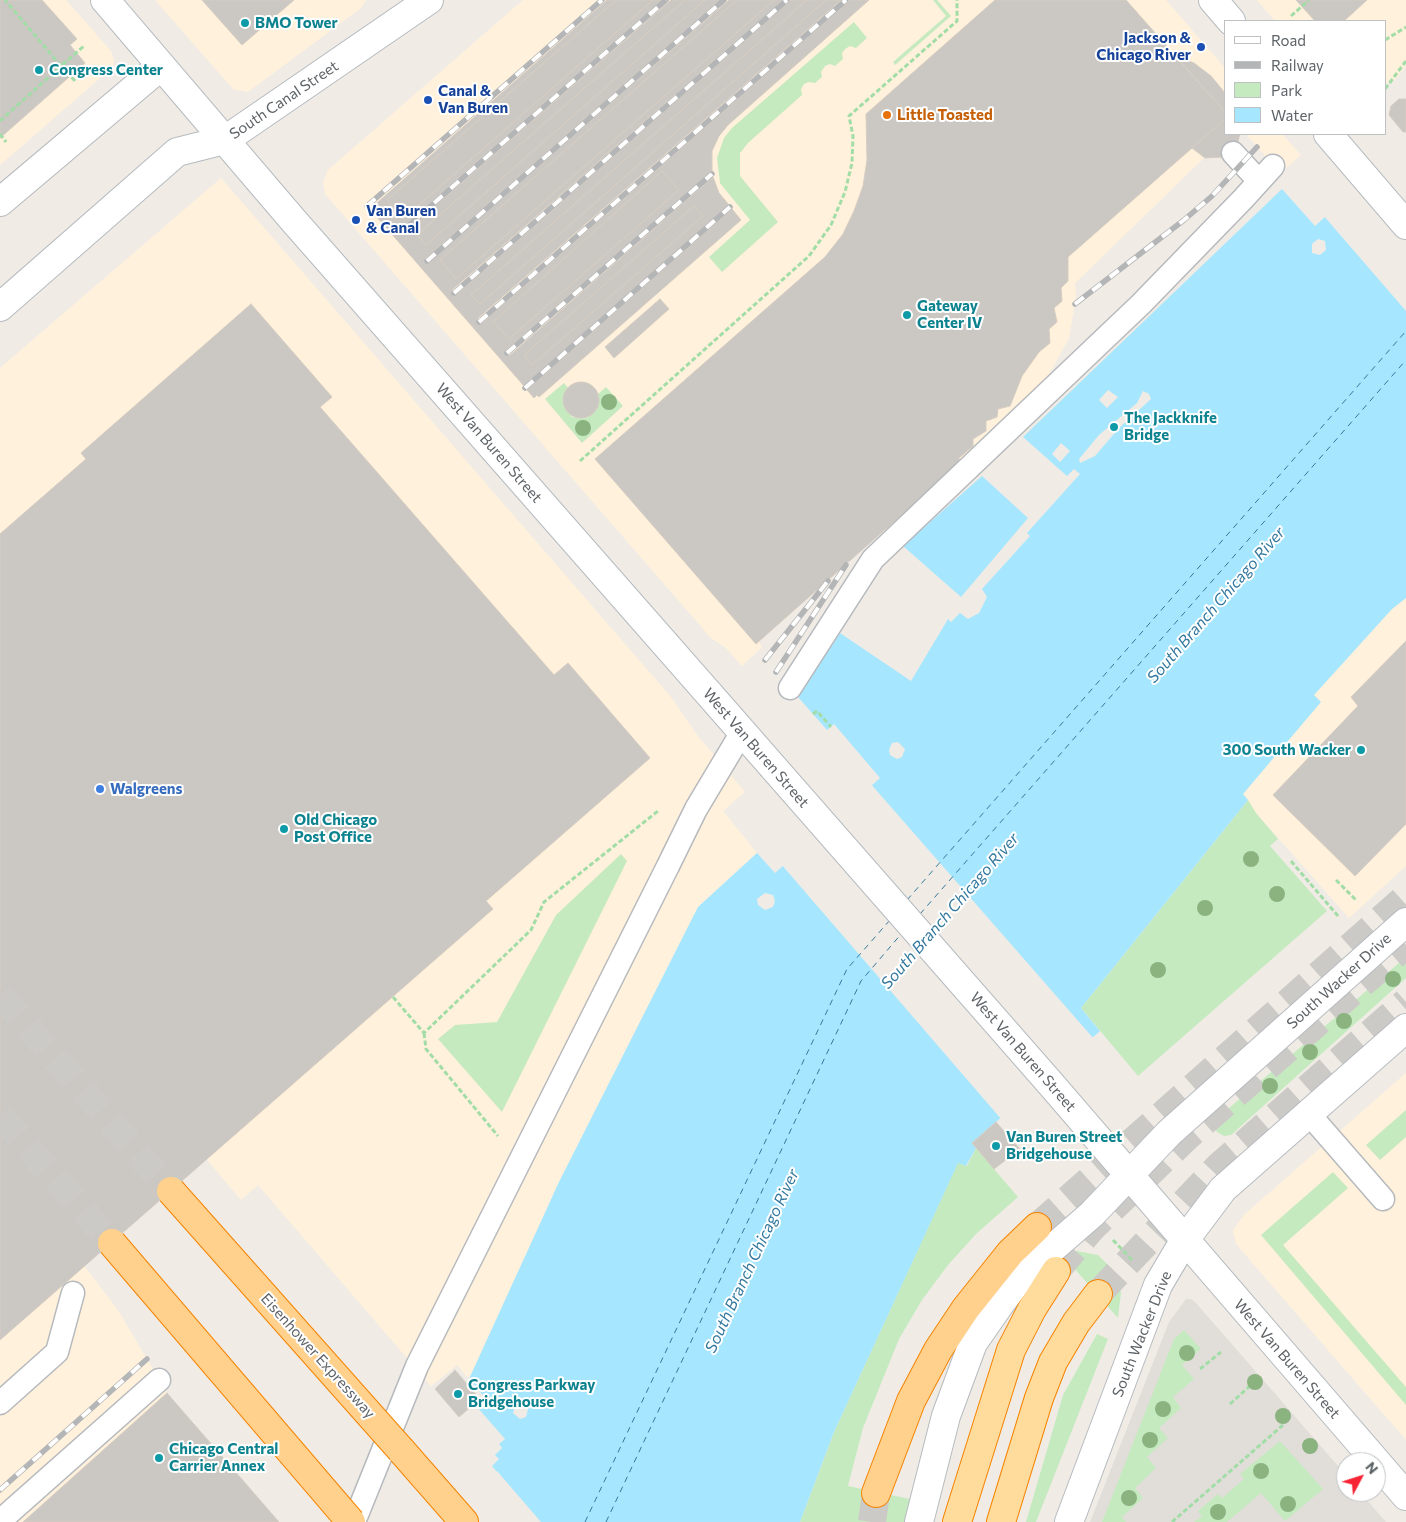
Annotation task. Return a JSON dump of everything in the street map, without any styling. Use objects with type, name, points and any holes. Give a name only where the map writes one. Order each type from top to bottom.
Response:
[{"type":"highway","name":"Eisenhower Expressway","points":[[171,1191],[458,1516]]},
{"type":"highway","points":[[876,1493],[911,1401],[938,1350],[966,1308],[1010,1254],[1037,1227]]},
{"type":"highway","points":[[112,1243],[353,1522]]},
{"type":"highway","points":[[957,1522],[1011,1350],[1056,1259]]},
{"type":"highway","points":[[1001,1522],[1039,1398],[1053,1362],[1076,1324],[1098,1294]]},
{"type":"main road","name":"West Van Buren Street","points":[[105,0],[710,696],[1050,1083],[1184,1241],[1406,1496]]},
{"type":"main road","name":"South Canal Street","points":[[0,307],[177,152],[225,140],[429,0]]},
{"type":"main road","points":[[1213,0],[1230,20]]},
{"type":"main road","points":[[0,202],[161,66]]},
{"type":"main road","points":[[1329,135],[1406,225]]},
{"type":"main road","name":"South Wacker Drive","points":[[919,1522],[946,1416],[974,1343],[991,1316],[1023,1274],[1056,1259],[1092,1214],[1169,1133],[1406,922]]},
{"type":"main road","name":"South Wacker Drive","points":[[1069,1522],[1158,1285],[1184,1241],[1223,1189],[1406,1028]]},
{"type":"lane","points":[[790,688],[873,559],[1141,304],[1266,173],[1233,152]]},
{"type":"lane","points":[[353,1522],[417,1366],[604,997],[696,809],[742,732]]},
{"type":"lane","points":[[1309,1114],[1384,1199]]},
{"type":"lane","points":[[0,1403],[57,1352],[73,1293]]},
{"type":"lane","points":[[0,1520],[159,1380]]},
{"type":"path","points":[[5,0],[75,81]]},
{"type":"path","points":[[580,460],[809,256],[831,225],[845,192],[852,163],[853,136],[849,116],[956,21],[957,0]]},
{"type":"path","points":[[1291,16],[1308,1]]},
{"type":"path","points":[[1386,39],[1406,27]]},
{"type":"path","points":[[0,121],[84,46]]},
{"type":"path","points":[[1386,88],[1406,61]]},
{"type":"path","points":[[0,134],[6,142]]},
{"type":"path","points":[[813,714],[817,711],[831,727]]},
{"type":"path","points":[[424,1033],[531,930],[544,902],[660,809]]},
{"type":"path","points":[[654,813],[656,822]]},
{"type":"path","points":[[1291,861],[1338,916]]},
{"type":"path","points":[[1336,880],[1356,900]]},
{"type":"path","points":[[393,997],[424,1033],[426,1049],[501,1140]]},
{"type":"path","points":[[1111,1238],[1135,1263]]},
{"type":"path","points":[[1200,1369],[1221,1352]]},
{"type":"path","points":[[1230,1404],[1250,1386]]},
{"type":"path","points":[[1172,1522],[1283,1425]]},
{"type":"shaded area","name":"Congress Center","points":[[0,0],[66,0],[111,51],[114,60],[113,66],[106,73],[0,165]]},
{"type":"shaded area","points":[[155,0],[366,0],[361,8],[248,92],[233,89]]},
{"type":"shaded area","points":[[523,0],[1166,0],[1224,67],[1224,135],[1240,135],[1237,145],[1226,157],[1204,158],[1075,283],[1076,297],[1069,338],[1048,376],[959,464],[759,642],[762,647],[742,666],[726,648],[711,638],[325,194],[323,182],[328,170]]},
{"type":"shaded area","points":[[1257,0],[1406,0],[1406,66],[1395,80],[1386,84],[1386,20],[1274,20]]},
{"type":"shaded area","points":[[1247,135],[1283,135],[1301,155],[1280,173]]},
{"type":"shaded area","points":[[221,178],[671,697],[697,735],[745,792],[723,811],[757,853],[698,907],[559,1182],[469,1379],[457,1365],[431,1386],[258,1185],[241,1200],[0,915],[0,368]]},
{"type":"shaded area","points":[[1406,598],[1406,866],[1349,918],[1256,813],[1243,794],[1320,702],[1313,696],[1392,609]]},
{"type":"shaded area","points":[[1406,1073],[1406,1440],[1236,1244],[1233,1230],[1245,1214]]},
{"type":"shaded area","points":[[0,1174],[85,1267],[118,1310],[167,1393],[279,1522],[0,1522]]},
{"type":"shaded area","points":[[1186,1299],[1191,1299],[1196,1303],[1336,1464],[1336,1502],[1369,1502],[1386,1522],[1090,1522],[1169,1322]]},
{"type":"green space","points":[[933,0],[937,0],[951,16],[895,65],[893,62],[946,16]]},
{"type":"green space","points":[[854,22],[867,38],[856,48],[850,46],[845,49],[842,53],[843,59],[835,66],[830,64],[825,66],[821,72],[822,77],[815,83],[809,82],[804,84],[801,89],[802,95],[748,143],[740,153],[740,176],[778,222],[722,272],[709,257],[750,220],[720,183],[717,158],[724,138],[732,128]]},
{"type":"green space","points":[[564,383],[568,388],[565,391],[564,407],[572,417],[587,418],[596,409],[598,394],[606,387],[623,406],[582,443],[545,399]]},
{"type":"green space","points":[[1248,800],[1256,813],[1278,839],[1270,846],[1327,911],[1138,1076],[1081,1008]]},
{"type":"green space","points":[[621,854],[627,861],[502,1112],[438,1039],[455,1025],[497,1022],[556,915]]},
{"type":"green space","points":[[1406,957],[1406,978],[1231,1135],[1224,1136],[1217,1132],[1214,1127],[1215,1120]]},
{"type":"green space","points":[[1406,1110],[1406,1137],[1380,1160],[1366,1145]]},
{"type":"green space","points":[[976,1148],[1018,1197],[976,1234],[948,1265],[922,1300],[899,1339],[863,1428],[848,1486],[910,1499],[904,1522],[800,1522],[834,1432],[958,1162],[967,1166]]},
{"type":"green space","points":[[1333,1172],[1348,1188],[1283,1245],[1406,1387],[1406,1405],[1261,1235]]},
{"type":"green space","points":[[1077,1251],[1098,1255],[1114,1271],[1119,1281],[1121,1293],[1118,1318],[1065,1258]]},
{"type":"green space","points":[[1184,1330],[1201,1349],[1182,1365],[1194,1379],[1173,1397],[1181,1408],[1159,1428],[1168,1438],[1147,1457],[1156,1468],[1135,1488],[1143,1498],[1122,1517],[1126,1522],[1102,1522],[1174,1339]]},
{"type":"green space","points":[[1097,1334],[1108,1339],[1036,1522],[1026,1522],[1063,1395]]},
{"type":"green space","points":[[1280,1441],[1323,1489],[1285,1521],[1261,1493],[1227,1522],[1194,1522],[1202,1516],[1198,1511],[1218,1494],[1222,1498],[1244,1479],[1240,1474]]},
{"type":"water","name":"South Branch Chicago River","points":[[1406,143],[1406,598],[1392,609],[1314,695],[1321,702],[1243,794],[1248,800],[1081,1008],[1100,1031],[972,1143],[976,1148],[966,1166],[958,1163],[834,1432],[800,1522],[477,1522],[497,1472],[492,1466],[499,1459],[495,1455],[502,1448],[499,1444],[505,1439],[477,1407],[486,1399],[469,1379],[559,1182],[698,907],[757,853],[775,873],[880,778],[834,724],[827,730],[798,697],[840,633],[911,681],[948,619],[951,622],[960,613],[968,619],[979,613],[987,597],[982,589],[1030,536],[1027,533],[1080,474],[1074,469],[1067,476],[1023,437],[1282,189],[1315,226]],"holes":[[[1318,239],[1325,241],[1326,250],[1320,255],[1312,253],[1312,244]],[[1108,390],[1118,397],[1107,408],[1099,400]],[[1143,391],[1149,394],[1151,399],[1119,428],[1095,456],[1080,463],[1079,459],[1099,435],[1137,403]],[[1061,443],[1070,451],[1060,462],[1052,454]],[[898,742],[905,749],[902,757],[897,759],[890,755],[889,750],[892,743]],[[765,893],[773,895],[775,901],[773,907],[765,910],[758,905],[757,899]],[[523,1403],[528,1409],[526,1417],[520,1419],[513,1413],[515,1405]]]},
{"type":"water","points":[[982,476],[1028,518],[961,597],[903,546]]},
{"type":"pier","points":[[1406,140],[1406,311],[1323,215]]},
{"type":"pier","points":[[870,783],[1094,1039],[1002,1120],[781,864]]},
{"type":"pier","points":[[497,1471],[541,1522],[475,1522],[493,1475]]},
{"type":"building","name":"Congress Center","points":[[0,0],[42,0],[77,39],[70,45],[85,63],[0,138]]},
{"type":"building","name":"BMO Tower","points":[[202,0],[294,0],[242,45]]},
{"type":"building","points":[[607,0],[616,0],[387,200],[403,219],[653,0],[662,0],[399,230],[403,234],[671,0],[685,0],[417,235],[426,245],[705,0],[720,0],[425,259],[428,263],[729,0],[737,0],[440,260],[456,279],[774,0],[783,0],[452,290],[456,295],[791,0],[807,0],[471,295],[480,304],[826,0],[841,0],[477,319],[481,324],[850,0],[869,0],[728,125],[719,136],[712,151],[712,171],[505,351],[509,356],[713,177],[719,193],[729,205],[524,386],[370,209]],"holes":[[[662,171],[679,190],[509,339],[493,322]],[[694,206],[703,216],[532,365],[524,355]]]},
{"type":"building","points":[[616,0],[653,0],[403,219],[387,200]]},
{"type":"building","points":[[685,0],[705,0],[426,245],[417,235]]},
{"type":"building","points":[[737,0],[774,0],[456,279],[440,260]]},
{"type":"building","points":[[807,0],[826,0],[480,304],[471,295]]},
{"type":"building","name":"Gateway Center IV","points":[[995,0],[1126,0],[1224,111],[1224,120],[1068,257],[1068,281],[1061,288],[1062,301],[1054,308],[1057,322],[1049,329],[1050,343],[1039,352],[1022,376],[1010,406],[998,409],[997,417],[986,421],[986,431],[973,439],[973,446],[959,458],[959,464],[756,644],[595,459],[825,257],[843,234],[863,186],[867,160],[866,114]]},
{"type":"building","points":[[1296,0],[1367,0],[1345,20],[1314,20]]},
{"type":"building","points":[[1175,56],[1194,63],[1211,76],[1224,92],[1224,111]]},
{"type":"building","points":[[1399,99],[1406,99],[1406,132],[1403,132],[1389,115],[1391,106]]},
{"type":"building","points":[[1224,120],[1224,135],[1240,135],[1237,145],[1226,157],[1205,158],[1192,148]]},
{"type":"building","points":[[662,171],[679,190],[509,339],[493,322]]},
{"type":"building","points":[[694,206],[703,216],[532,365],[524,355]]},
{"type":"building","points":[[732,209],[741,220],[539,397],[537,395],[534,398],[527,390]]},
{"type":"building","points":[[660,299],[669,309],[614,358],[605,347]]},
{"type":"building","name":"Old Chicago Post Office","points":[[251,304],[332,397],[320,407],[554,675],[568,663],[650,758],[486,901],[493,909],[0,1340],[0,534],[86,459],[81,453]]},
{"type":"building","points":[[581,382],[593,388],[599,400],[593,412],[581,418],[569,412],[563,400],[569,388]]},
{"type":"building","name":"300 South Wacker","points":[[1406,641],[1406,824],[1355,876],[1273,795],[1358,706],[1351,697]]},
{"type":"building","name":"Van Buren Street Bridgehouse","points":[[996,1122],[1020,1149],[994,1169],[972,1143]]},
{"type":"building","name":"Congress Parkway Bridgehouse","points":[[455,1370],[480,1399],[459,1417],[435,1389]]},
{"type":"building","name":"Chicago Central Carrier Annex","points":[[167,1393],[279,1522],[23,1522]]},
{"type":"ferry route","points":[[907,900],[1406,331]]},
{"type":"ferry route","points":[[920,914],[1406,360]]},
{"type":"ferry route","points":[[585,1522],[847,969],[890,920]]},
{"type":"ferry route","points":[[606,1522],[861,981],[902,933]]},
{"type":"tunnel","points":[[1037,1227],[1406,897]]},
{"type":"tunnel","points":[[1056,1271],[1091,1229],[1188,1136],[1406,945]]},
{"type":"tunnel","points":[[0,995],[171,1191]]},
{"type":"tunnel","points":[[1098,1294],[1219,1166],[1406,1002]]},
{"type":"tunnel","points":[[0,1116],[112,1243]]},
{"type":"tunnel","points":[[872,1522],[876,1493]]},
{"type":"railway","points":[[367,206],[602,0]]},
{"type":"railway","points":[[401,232],[666,0]]},
{"type":"railway","points":[[427,261],[724,0]]},
{"type":"railway","points":[[454,293],[787,0]]},
{"type":"railway","points":[[479,322],[846,0]]},
{"type":"railway","points":[[1075,304],[1184,220],[1212,196],[1257,147]]},
{"type":"railway","points":[[507,353],[712,174]]},
{"type":"railway","points":[[525,388],[730,207]]},
{"type":"railway","points":[[776,672],[846,565]]},
{"type":"railway","points":[[765,660],[828,581]]},
{"type":"railway","points":[[0,1490],[147,1359]]},
{"type":"place","name":"BMO Tower","points":[[245,23]]},
{"type":"place","name":"Jackson & Chicago River","points":[[1201,47]]},
{"type":"place","name":"Congress Center","points":[[39,70]]},
{"type":"place","name":"Canal & Van Buren","points":[[428,100]]},
{"type":"place","name":"Little Toasted","points":[[887,115]]},
{"type":"place","name":"Van Buren & Canal","points":[[356,220]]},
{"type":"place","name":"Gateway Center IV","points":[[907,315]]},
{"type":"place","name":"The Jackknife Bridge","points":[[1114,427]]},
{"type":"place","name":"300 South Wacker","points":[[1361,750]]},
{"type":"place","name":"Walgreens","points":[[100,789]]},
{"type":"place","name":"Old Chicago Post Office","points":[[284,829]]},
{"type":"place","name":"Van Buren Street Bridgehouse","points":[[996,1146]]},
{"type":"place","name":"Congress Parkway Bridgehouse","points":[[458,1394]]},
{"type":"place","name":"Chicago Central Carrier Annex","points":[[159,1458]]}]
